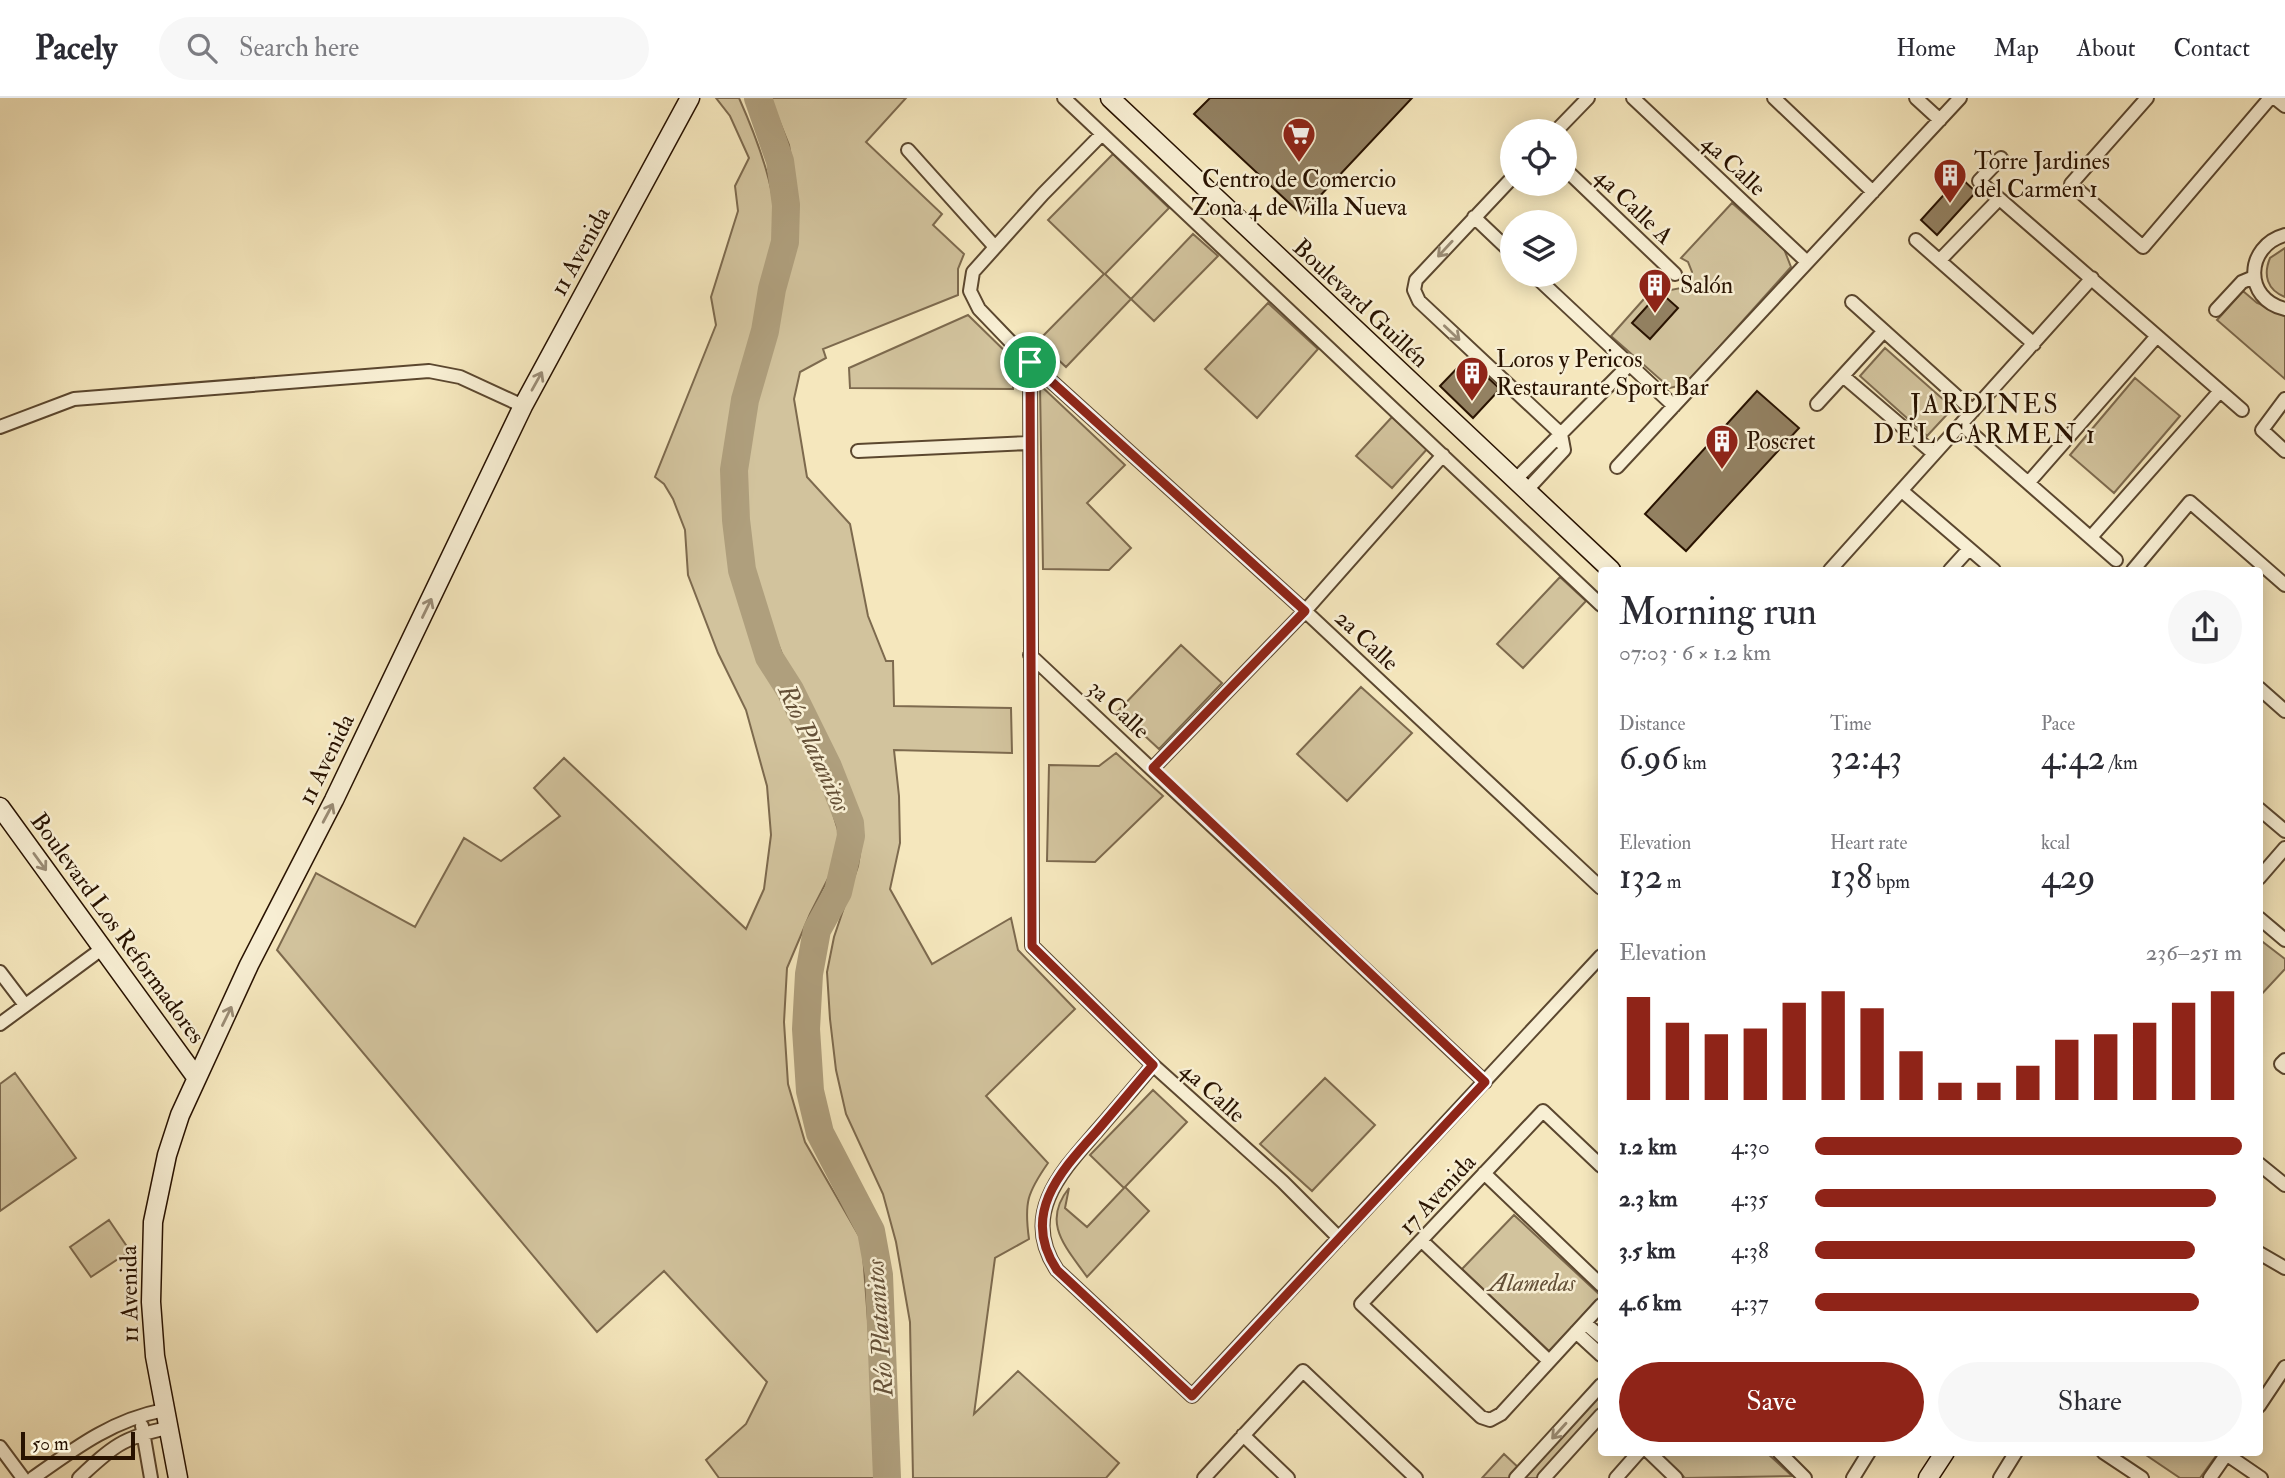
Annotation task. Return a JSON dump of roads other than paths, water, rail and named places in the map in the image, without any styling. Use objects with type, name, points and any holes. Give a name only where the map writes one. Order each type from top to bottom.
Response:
[{"type":"main road","name":"11 Avenida","points":[[178,1478],[164,1410],[150,1302],[153,1222],[167,1155],[196,1077],[334,800],[523,406],[690,98]]},
{"type":"main road","name":"Boulevard Guillén","points":[[1110,98],[1608,567]]},
{"type":"main road","name":"Boulevard Los Reformadores","points":[[0,807],[196,1077]]},
{"type":"main road","points":[[1928,1478],[1942,1456]]},
{"type":"street","points":[[1064,98],[1598,602]]},
{"type":"street","points":[[1567,119],[1587,98]]},
{"type":"street","name":"4a Calle","points":[[1633,98],[1807,262]]},
{"type":"street","points":[[1774,98],[1873,191]]},
{"type":"street","points":[[1916,98],[1940,120]]},
{"type":"street","points":[[1617,467],[1960,98]]},
{"type":"street","points":[[2147,98],[2071,184],[2143,247],[2273,98],[2285,106]]},
{"type":"street","points":[[908,150],[995,247],[1102,134]]},
{"type":"street","points":[[2001,158],[1979,181],[2242,410]]},
{"type":"street","name":"4a Calle A","points":[[1577,180],[1675,274]]},
{"type":"street","points":[[1500,190],[1416,280],[1414,290],[1419,301],[1561,434],[1564,450],[1521,486]]},
{"type":"street","points":[[1940,260],[1999,199]]},
{"type":"street","points":[[1474,217],[1500,242]]},
{"type":"street","points":[[2285,235],[2267,243],[2260,251],[2255,261],[2254,277],[2267,302],[2285,309]]},
{"type":"street","points":[[1916,240],[2034,344]]},
{"type":"street","name":"2a Calle","points":[[995,247],[973,272],[970,291],[973,301],[1030,362],[1305,611],[1598,885]]},
{"type":"street","points":[[2216,310],[2242,282],[2254,277]]},
{"type":"street","points":[[1833,567],[2092,278]]},
{"type":"street","points":[[1548,287],[1674,406]]},
{"type":"street","points":[[1852,302],[1973,411]]},
{"type":"street","points":[[1817,404],[1883,332]]},
{"type":"street","points":[[2029,482],[2157,336]]},
{"type":"street","points":[[1030,362],[1030,655]]},
{"type":"street","points":[[1521,486],[1561,434],[1629,365]]},
{"type":"street","points":[[0,427],[74,400],[429,371],[460,377],[523,406]]},
{"type":"street","points":[[1843,376],[1933,453]]},
{"type":"street","points":[[2091,537],[2220,391]]},
{"type":"street","points":[[2285,399],[2262,430],[2285,451]]},
{"type":"street","points":[[1961,424],[2116,560]]},
{"type":"street","points":[[858,451],[1029,443]]},
{"type":"street","points":[[1153,768],[1305,611],[1443,455]]},
{"type":"street","points":[[1902,491],[1990,567]]},
{"type":"street","points":[[2136,567],[2190,502],[2285,585]]},
{"type":"street","points":[[1953,567],[1969,549]]},
{"type":"street","name":"4a Calle","points":[[1030,655],[1032,946],[1153,1065],[1283,1182],[1339,1238]]},
{"type":"street","name":"3a Calle","points":[[1030,655],[1485,1082]]},
{"type":"street","points":[[2263,692],[2285,711]]},
{"type":"street","points":[[2263,812],[2285,831]]},
{"type":"street","points":[[2263,873],[2285,848]]},
{"type":"street","points":[[2263,921],[2285,940]]},
{"type":"street","points":[[0,1024],[103,948]]},
{"type":"street","points":[[1153,1065],[1056,1178],[1045,1203],[1044,1245],[1057,1270],[1192,1396],[1598,959]]},
{"type":"street","points":[[0,972],[25,1005]]},
{"type":"street","points":[[2285,1060],[2281,1065],[2285,1067]]},
{"type":"street","name":"17 Avenida","points":[[1549,1361],[1501,1415],[1492,1420],[1481,1417],[1361,1304],[1543,1111],[1598,1163]]},
{"type":"street","points":[[2263,1168],[2285,1187]]},
{"type":"street","points":[[1484,1173],[1598,1281]]},
{"type":"street","points":[[2263,1177],[2285,1187]]},
{"type":"street","points":[[1422,1241],[1549,1361],[1598,1308]]},
{"type":"street","points":[[2263,1254],[2285,1268]]},
{"type":"street","points":[[1581,1328],[1598,1336]]},
{"type":"street","points":[[1581,1328],[1598,1350]]},
{"type":"street","points":[[2263,1400],[2285,1367]]},
{"type":"street","points":[[1203,1478],[1303,1371],[1416,1478]]},
{"type":"street","points":[[1516,1478],[1598,1388]]},
{"type":"street","points":[[33,1478],[94,1435],[140,1415],[164,1410]]},
{"type":"street","points":[[140,1415],[151,1478]]},
{"type":"street","points":[[1544,1478],[1598,1418]]},
{"type":"street","points":[[79,1478],[111,1448],[144,1433],[168,1428]]},
{"type":"street","points":[[1243,1435],[1288,1478]]},
{"type":"street","points":[[0,1447],[23,1478]]},
{"type":"street","points":[[1616,1478],[1635,1456]]},
{"type":"street","points":[[1653,1456],[1676,1478]]},
{"type":"street","points":[[1783,1456],[1805,1478]]},
{"type":"street","points":[[1853,1478],[1867,1456]]},
{"type":"street","points":[[2000,1478],[2014,1456]]},
{"type":"street","points":[[2106,1456],[2122,1472],[2142,1478]]},
{"type":"street","points":[[2210,1478],[2225,1456]]},
{"type":"street","points":[[2231,1456],[2261,1478]]},
{"type":"waterway","name":"Río Platanitos","points":[[758,98],[780,161],[786,205],[785,242],[772,289],[765,331],[745,400],[734,470],[736,520],[742,570],[769,657],[790,690],[828,767],[850,823],[851,836],[838,892],[817,930],[809,974],[806,1029],[810,1091],[820,1133],[871,1231],[879,1275],[887,1478]]},
{"type":"place","name":"Centro de Comercio Zona 4 de Villa Nueva","points":[[1299,164]]},
{"type":"place","name":"Torre Jardines del Carmen 1","points":[[1950,205]]},
{"type":"place","name":"Salón","points":[[1655,315]]},
{"type":"place","name":"Loros y Pericos Restaurante Sport Bar","points":[[1472,403]]},
{"type":"place","name":"Poscret","points":[[1722,471]]},
{"type":"district","name":"JARDINES DEL CARMEN 1","points":[[1985,419]]},
{"type":"park label","name":"Alamedas","points":[[1532,1283]]}]
